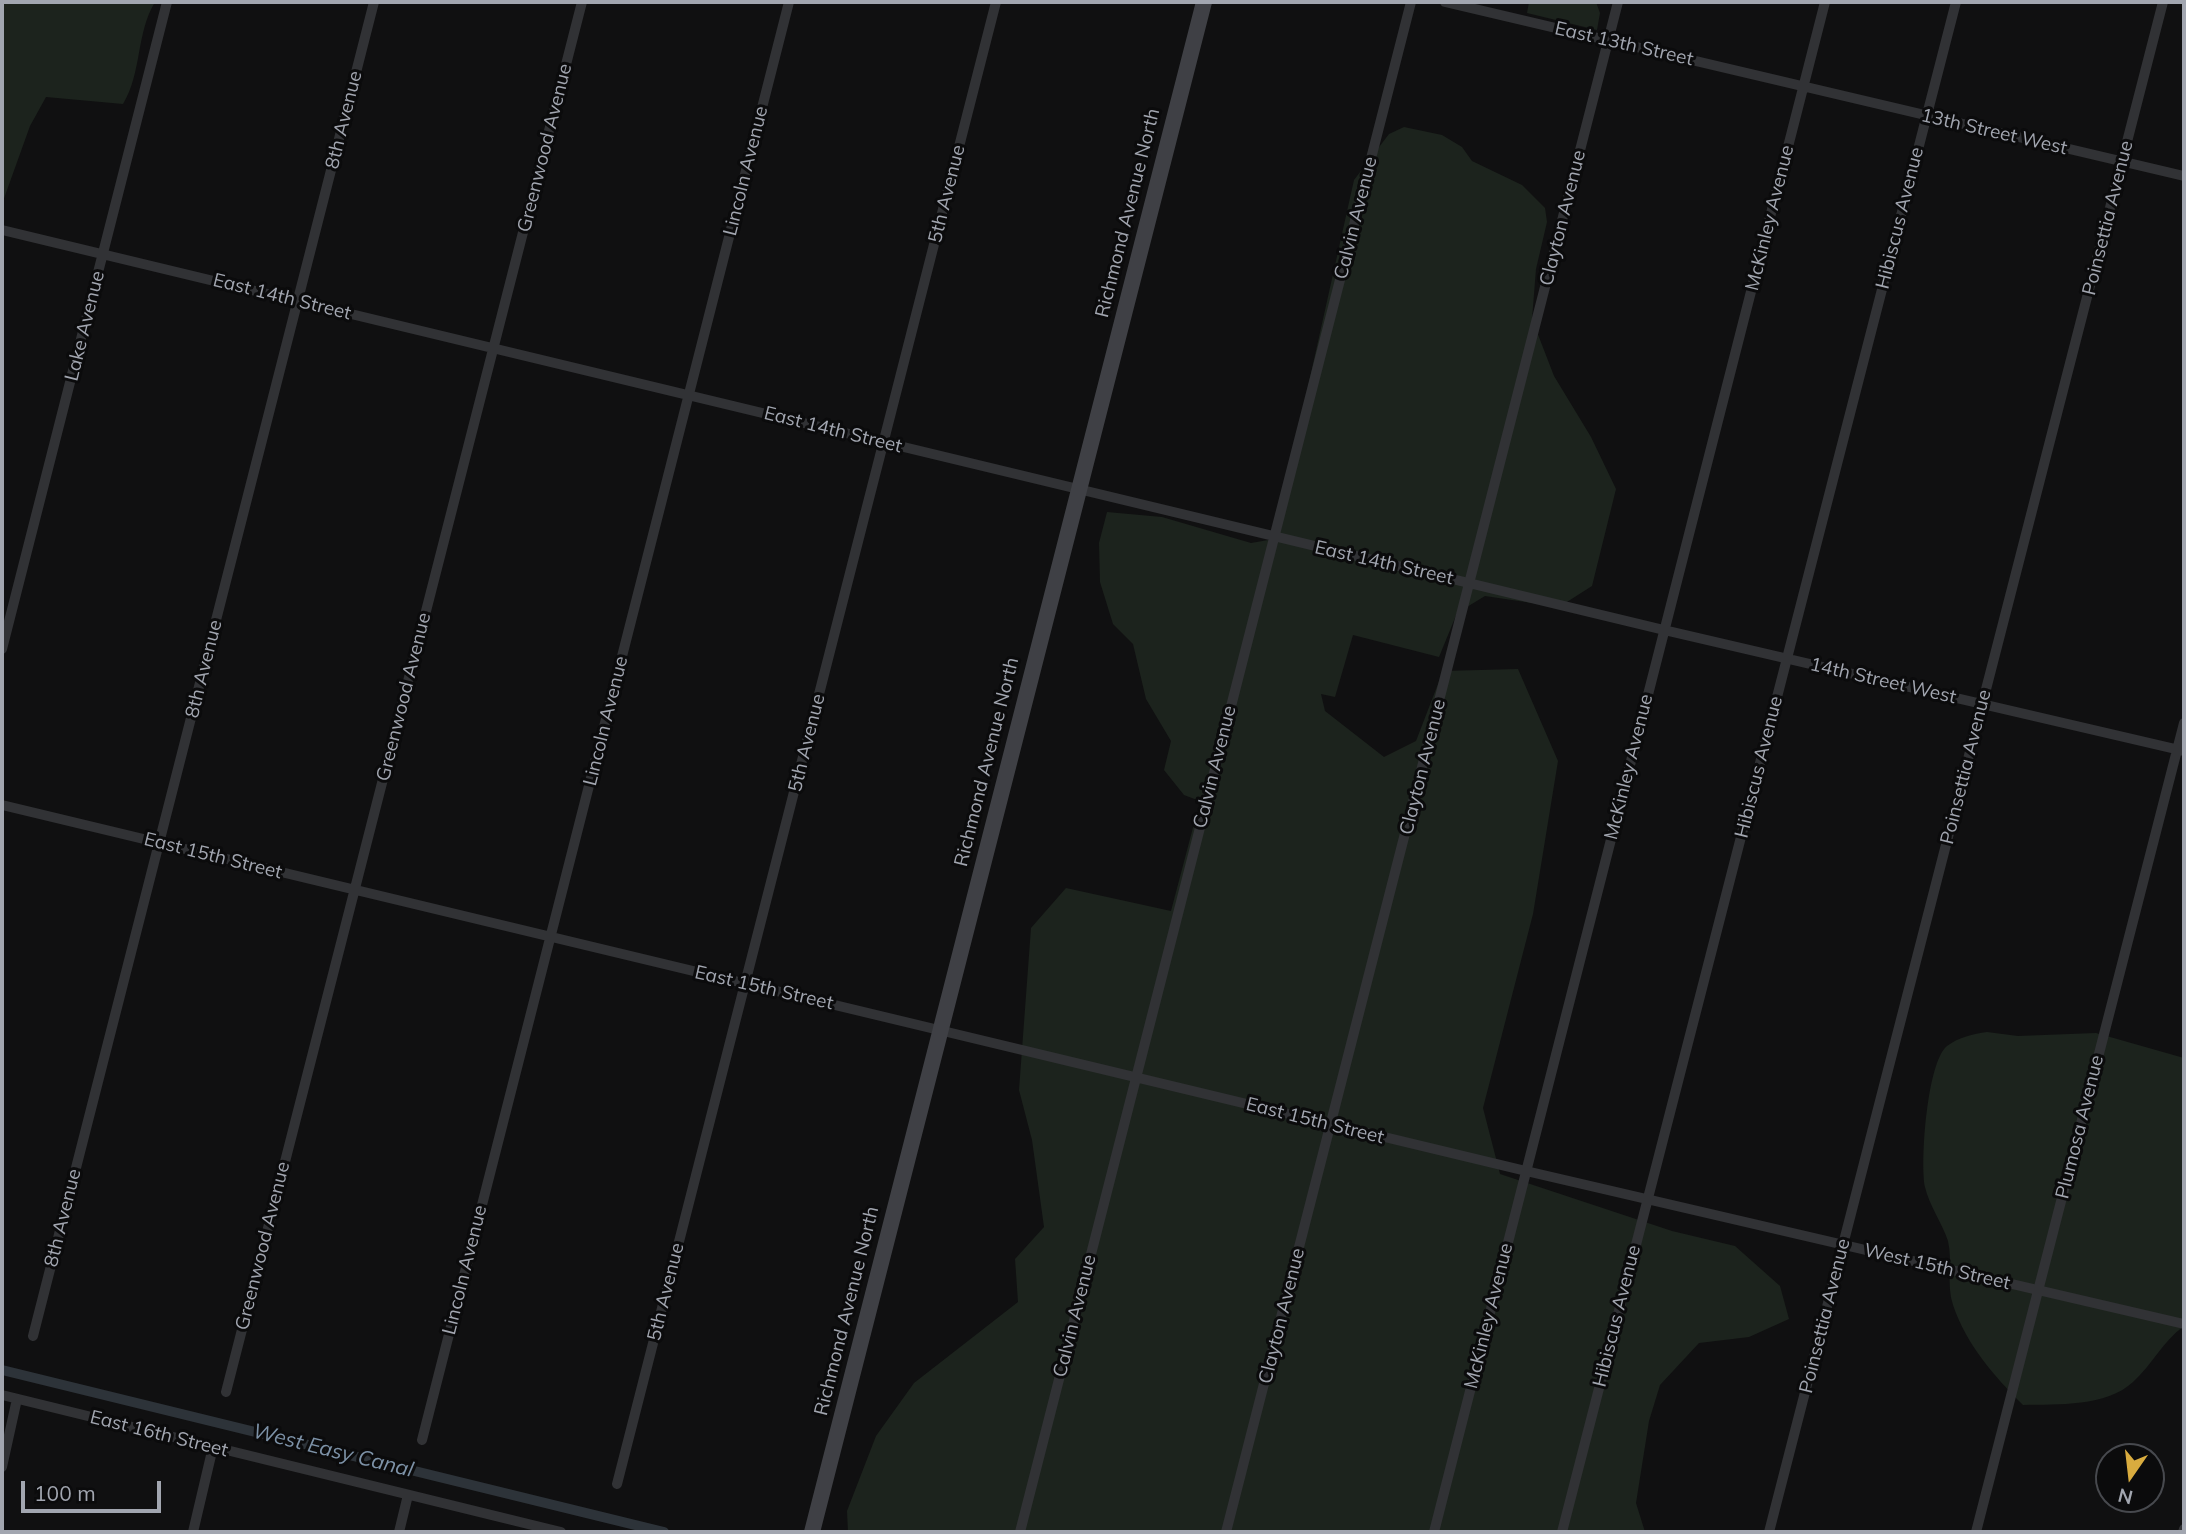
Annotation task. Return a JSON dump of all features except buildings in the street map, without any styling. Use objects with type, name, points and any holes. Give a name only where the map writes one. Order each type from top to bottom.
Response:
[{"type":"street","name":"Lake Avenue","points":[[2,649],[167,2]]},
{"type":"street","name":"8th Avenue","points":[[33,1336],[374,2]]},
{"type":"street","name":"Greenwood Avenue","points":[[226,1392],[582,2]]},
{"type":"street","name":"Lincoln Avenue","points":[[422,1440],[789,2]]},
{"type":"street","name":"5th Avenue","points":[[617,1484],[996,2]]},
{"type":"street","name":"Richmond Avenue North","points":[[812,1532],[1204,2]]},
{"type":"street","name":"Calvin Avenue","points":[[1020,1532],[1411,2]]},
{"type":"street","name":"East 13th Street","points":[[1445,2],[1803,87]]},
{"type":"street","name":"Clayton Avenue","points":[[1226,1532],[1618,2]]},
{"type":"street","name":"McKinley Avenue","points":[[1434,1532],[1825,2]]},
{"type":"street","name":"Hibiscus Avenue","points":[[1562,1532],[1956,2]]},
{"type":"street","name":"Poinsettia Avenue","points":[[1769,1532],[2163,2]]},
{"type":"street","name":"13th Street West","points":[[1803,87],[2184,176]]},
{"type":"street","name":"East 14th Street","points":[[2,230],[1664,630]]},
{"type":"street","name":"14th Street West","points":[[1664,630],[2181,750]]},
{"type":"street","name":"Plumosa Avenue","points":[[1976,1532],[2181,750],[2184,723]]},
{"type":"street","name":"East 15th Street","points":[[2,805],[1526,1171]]},
{"type":"street","name":"West 15th Street","points":[[1526,1171],[2184,1324]]},
{"type":"street","name":"East 16th Street","points":[[2,1395],[561,1532]]},
{"type":"street","points":[[2,1467],[17,1399]]},
{"type":"street","points":[[193,1532],[213,1447]]},
{"type":"street","points":[[399,1532],[408,1495]]},
{"type":"shaded area","points":[[2,2],[155,2],[145,27],[129,92],[123,104],[46,97],[30,126],[2,204]]},
{"type":"shaded area","points":[[1529,2],[1596,2],[1600,13],[1597,30],[1527,13]]},
{"type":"shaded area","points":[[1404,127],[1442,135],[1462,147],[1472,161],[1522,185],[1545,208],[1547,222],[1536,269],[1532,319],[1554,376],[1591,437],[1616,489],[1592,586],[1559,607],[1485,596],[1457,613],[1439,657],[1353,635],[1335,697],[1321,694],[1325,711],[1384,757],[1416,741],[1443,671],[1518,669],[1558,761],[1533,914],[1483,1108],[1500,1174],[1672,1231],[1735,1246],[1780,1286],[1789,1319],[1749,1337],[1699,1343],[1660,1385],[1649,1421],[1636,1503],[1645,1532],[848,1532],[847,1511],[876,1436],[914,1383],[1018,1302],[1015,1259],[1044,1227],[1032,1140],[1019,1090],[1031,928],[1066,888],[1171,911],[1200,801],[1184,795],[1164,770],[1171,741],[1146,699],[1133,644],[1113,624],[1100,582],[1099,543],[1107,512],[1162,517],[1251,543],[1274,539],[1354,180],[1389,134]]},
{"type":"shaded area","points":[[1987,1032],[2018,1036],[2096,1033],[2184,1058],[2184,1326],[2133,1382],[2109,1396],[2081,1403],[2023,1405],[1982,1359],[1965,1333],[1953,1305],[1948,1241],[1925,1187],[1924,1136],[1934,1071],[1940,1056],[1947,1046],[1956,1040]]},
{"type":"waterway","name":"West Easy Canal","points":[[2,1370],[664,1532]]}]
